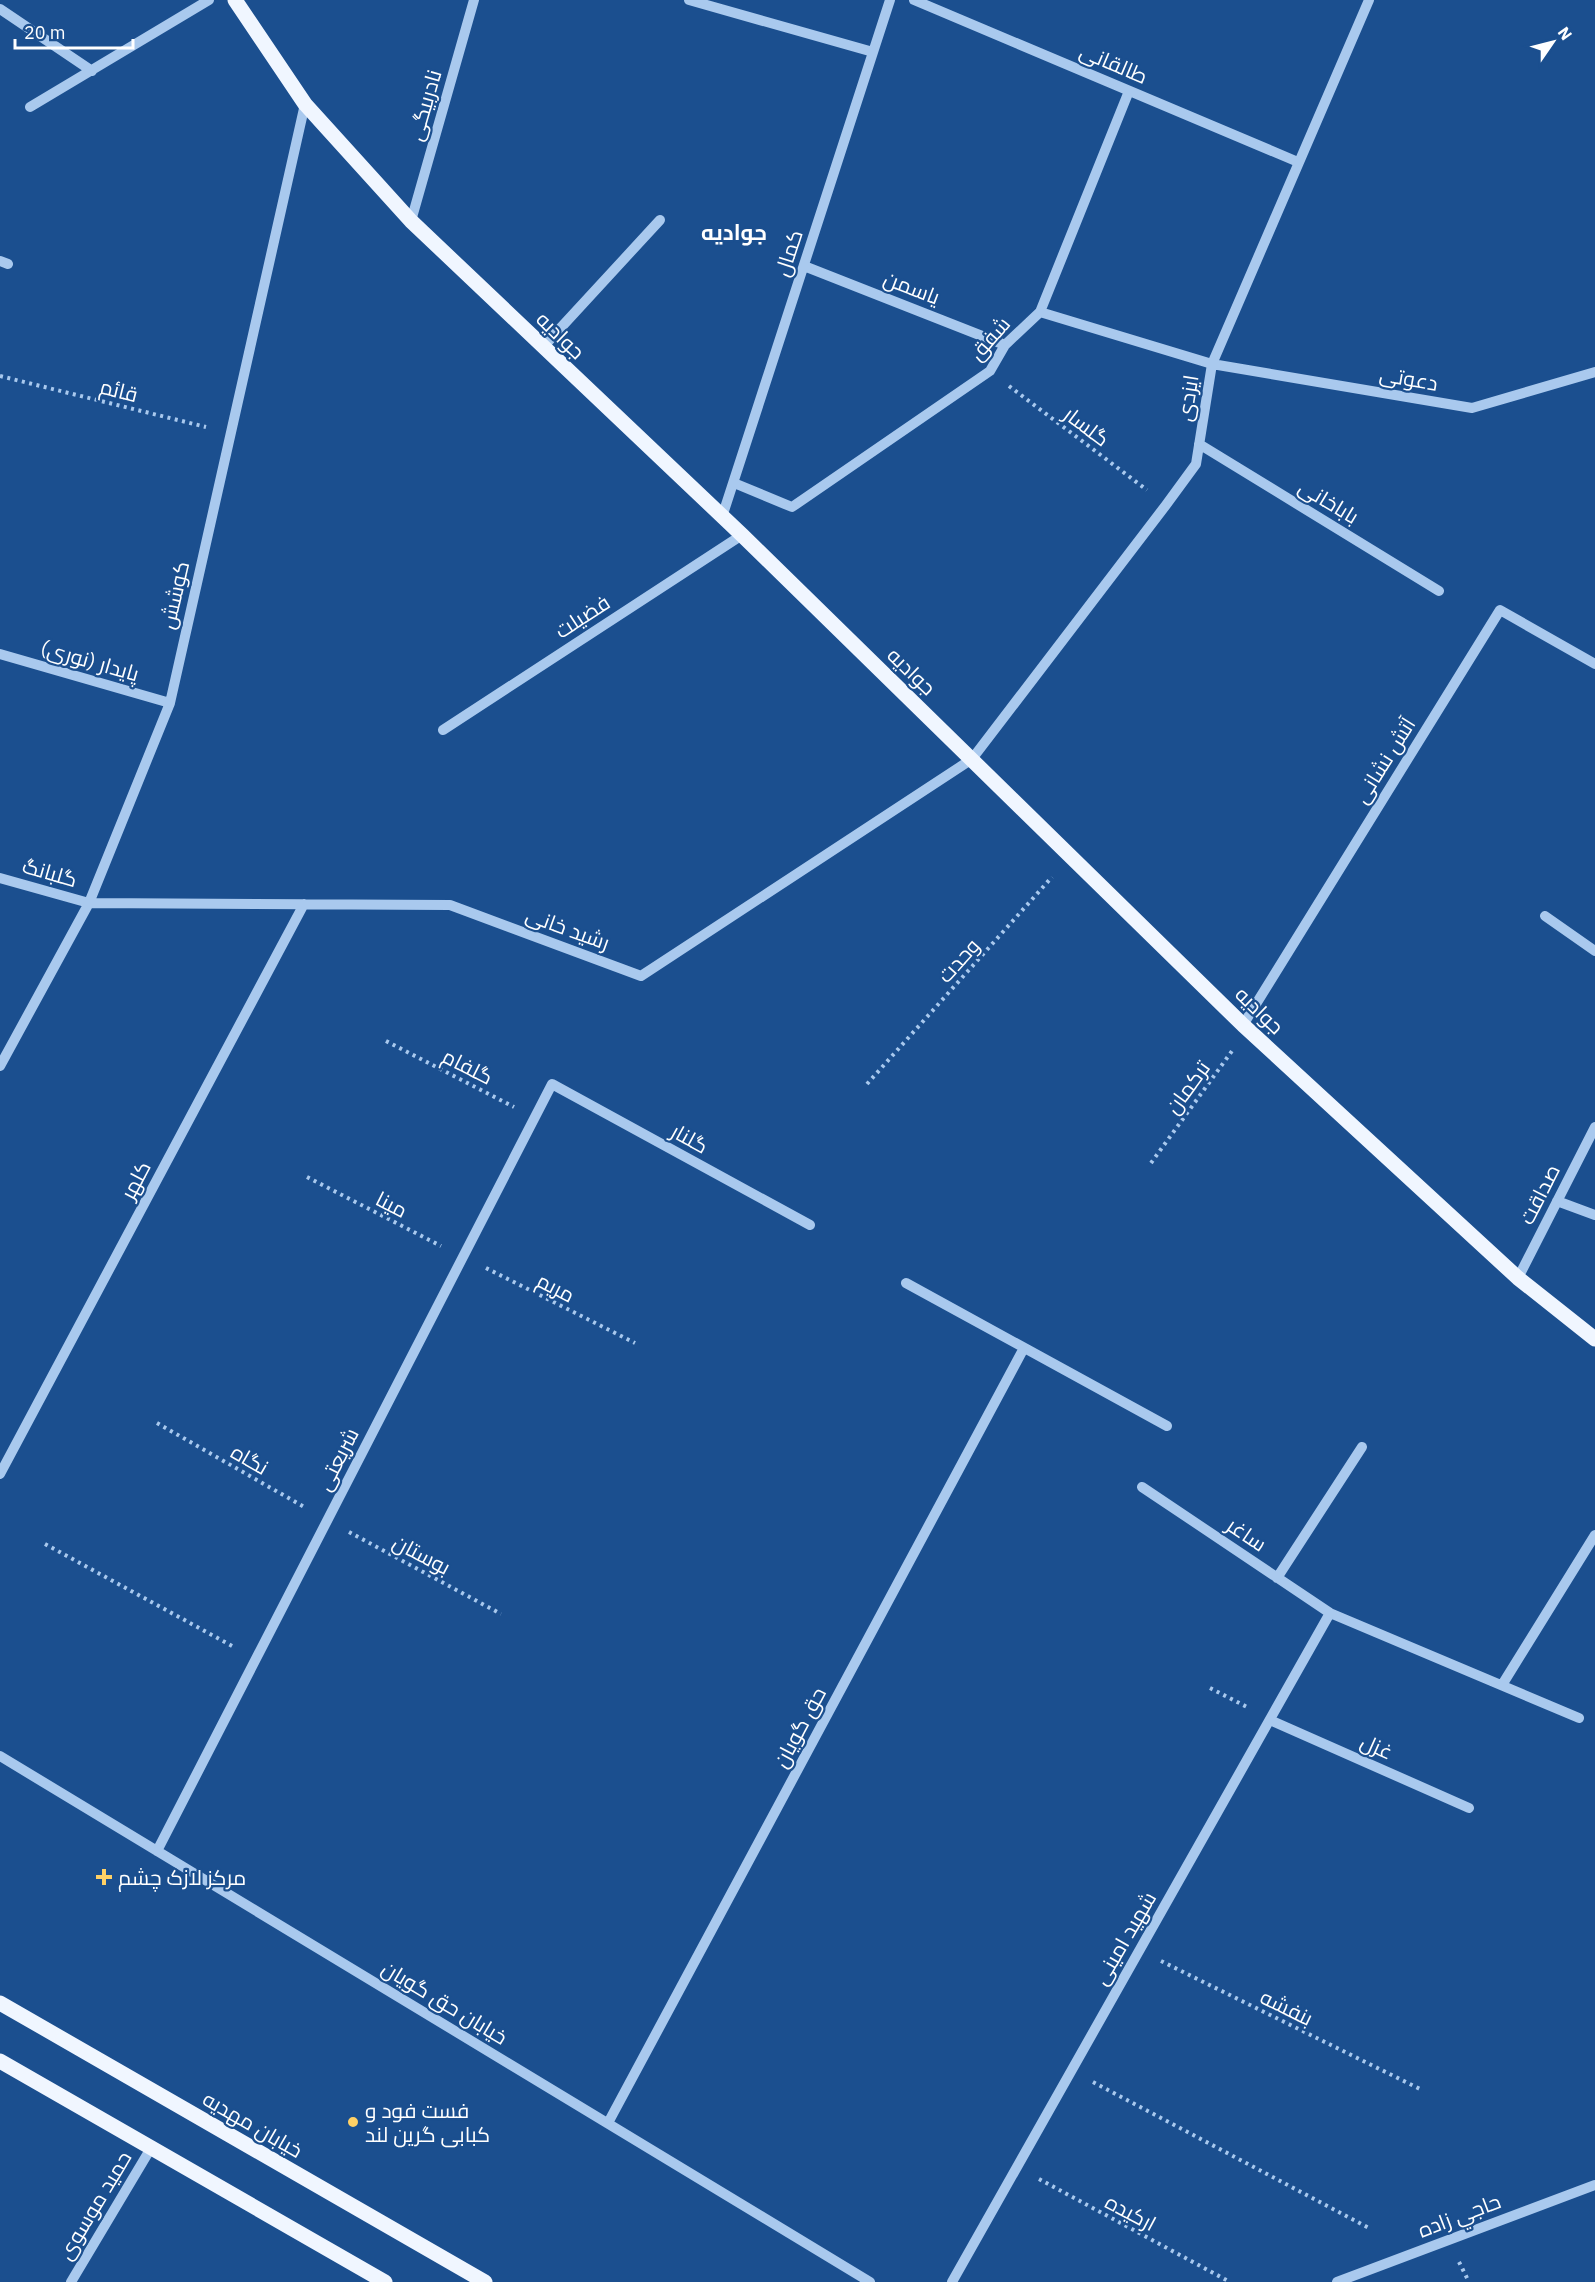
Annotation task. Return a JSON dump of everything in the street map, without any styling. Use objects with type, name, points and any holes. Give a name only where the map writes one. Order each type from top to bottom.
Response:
[{"type":"main road","name":"جوادیه","points":[[235,0],[305,104],[411,221],[742,535],[1246,1027],[1518,1278],[1595,1339]]},
{"type":"main road","name":"خیابان مهدیه","points":[[0,2003],[486,2282]]},
{"type":"main road","points":[[0,2061],[385,2282]]},
{"type":"street","points":[[30,107],[209,0]]},
{"type":"street","name":"نادربیگی","points":[[411,221],[474,0]]},
{"type":"street","points":[[689,0],[873,52]]},
{"type":"street","name":"کمال","points":[[723,517],[890,0]]},
{"type":"street","name":"طالقانی","points":[[914,0],[1298,162]]},
{"type":"street","name":"ایزدی","points":[[972,759],[1196,464],[1212,364],[1368,0]]},
{"type":"street","points":[[0,9],[92,70]]},
{"type":"street","name":"شفق","points":[[734,483],[792,507],[990,371],[1005,345],[1040,312],[1129,91]]},
{"type":"street","name":"کوشش","points":[[2,1059],[89,903],[170,703],[305,104]]},
{"type":"street","points":[[543,347],[660,219]]},
{"type":"street","name":"یاسمن","points":[[804,266],[1005,345]]},
{"type":"street","name":"دعوتی","points":[[1040,312],[1212,364],[1472,408],[1595,372]]},
{"type":"street","name":"باباخانی","points":[[1199,444],[1439,591]]},
{"type":"street","name":"فضیلت","points":[[443,730],[742,535]]},
{"type":"street","name":"آتش نشانی","points":[[1246,1027],[1500,610],[1595,664]]},
{"type":"street","name":"پایدار (نوری)","points":[[0,654],[170,703]]},
{"type":"street","name":"رشید خانی","points":[[89,903],[450,905],[641,976],[972,759]]},
{"type":"street","name":"گلبانگ","points":[[0,878],[89,903]]},
{"type":"street","name":"کلهر","points":[[0,1474],[304,904]]},
{"type":"street","points":[[1545,916],[1595,951]]},
{"type":"street","name":"شریعتی","points":[[157,1851],[552,1084]]},
{"type":"street","name":"گلنار","points":[[552,1084],[810,1225]]},
{"type":"street","name":"صداقت","points":[[1518,1278],[1595,1127]]},
{"type":"street","points":[[1557,1201],[1595,1215]]},
{"type":"street","points":[[906,1283],[1167,1426]]},
{"type":"street","name":"حق گویان","points":[[608,2123],[1024,1348]]},
{"type":"street","points":[[1277,1578],[1362,1447]]},
{"type":"street","name":"ساغر","points":[[1142,1487],[1330,1613],[1579,1718]]},
{"type":"street","points":[[1502,1685],[1595,1536]]},
{"type":"street","name":"شهید امینی","points":[[952,2282],[1330,1613]]},
{"type":"street","name":"غزل","points":[[1270,1720],[1469,1808]]},
{"type":"street","name":"خیابان حق گویان","points":[[0,1756],[870,2282]]},
{"type":"street","name":"حمید موسوی","points":[[71,2282],[151,2148]]},
{"type":"street","name":"حاجي زاده","points":[[1337,2282],[1595,2185]]},
{"type":"path","name":"گلسار","points":[[990,371],[1166,505]]},
{"type":"path","name":"قائم","points":[[0,376],[231,433]]},
{"type":"path","name":"وحدت","points":[[867,1084],[1071,856]]},
{"type":"path","name":"ترکمان","points":[[1151,1162],[1246,1027]]},
{"type":"path","name":"گلفام","points":[[386,1041],[535,1118]]},
{"type":"path","name":"مینا","points":[[307,1177],[463,1257]]},
{"type":"path","name":"مریم","points":[[463,1257],[635,1343]]},
{"type":"path","name":"نگاه","points":[[157,1423],[328,1521]]},
{"type":"path","name":"بوستان","points":[[328,1521],[501,1614]]},
{"type":"path","points":[[45,1544],[256,1659]]},
{"type":"path","points":[[1210,1688],[1270,1720]]},
{"type":"path","name":"بنفشه","points":[[1139,1950],[1422,2090]]},
{"type":"path","points":[[1072,2070],[1369,2228]]},
{"type":"path","name":"ارکیده","points":[[1017,2168],[1230,2282]]},
{"type":"place","name":"مرکز لازک چشم","points":[[104,1877]]},
{"type":"place","name":"فست فود و کبابی گرين لند","points":[[353,2122]]},
{"type":"district","name":"جوادیه","points":[[734,231]]}]
